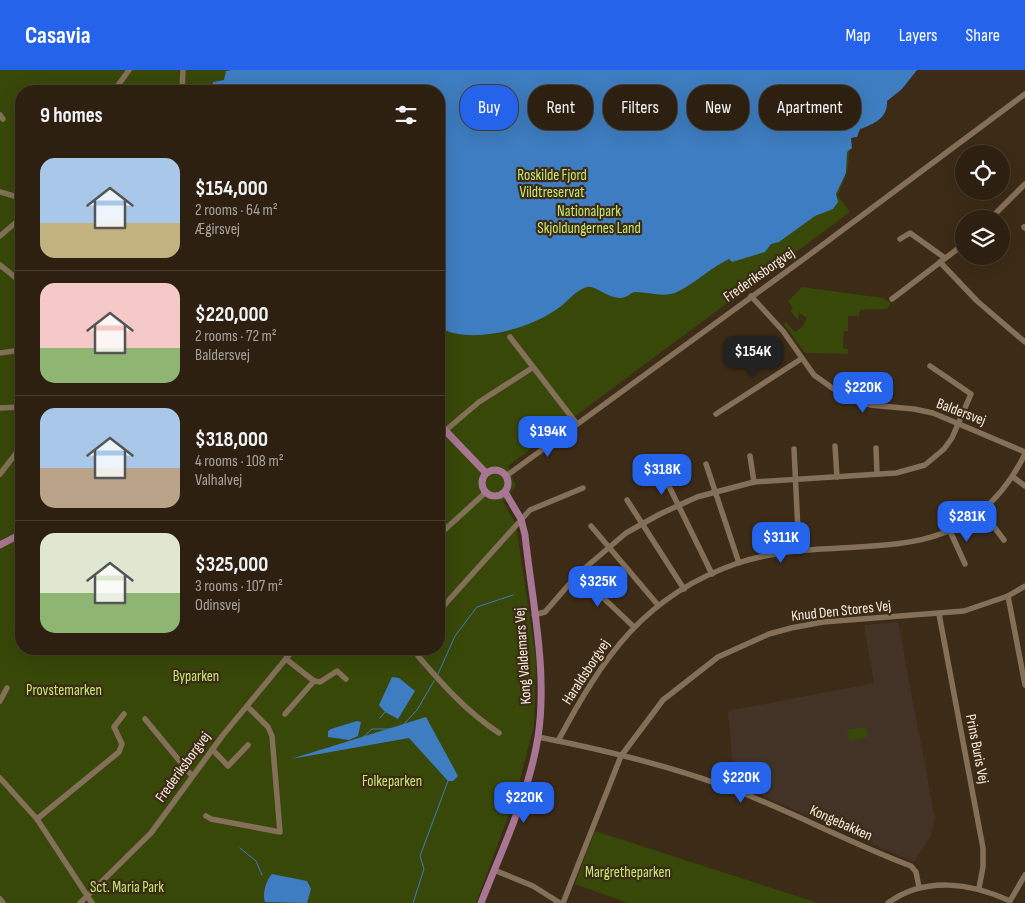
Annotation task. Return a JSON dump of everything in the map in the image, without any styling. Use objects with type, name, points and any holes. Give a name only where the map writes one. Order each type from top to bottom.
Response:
[{"type":"main road","points":[[446,430],[486,473]]},
{"type":"main road","points":[[497,470],[506,476],[508,484],[505,492],[493,496],[486,492],[482,480],[486,473],[497,470]]},
{"type":"main road","name":"Kong Valdemars Vej","points":[[481,903],[531,769],[538,736],[541,679],[534,615],[521,519],[505,492]]},
{"type":"main road","points":[[0,545],[15,537]]},
{"type":"street","points":[[118,85],[129,70]]},
{"type":"street","points":[[182,85],[183,70]]},
{"type":"street","name":"Frederiksborgvej","points":[[506,476],[1025,94]]},
{"type":"street","points":[[999,210],[1025,184]]},
{"type":"street","points":[[0,192],[15,196]]},
{"type":"street","points":[[0,236],[15,223]]},
{"type":"street","points":[[900,240],[910,233],[942,260],[977,301],[1025,342]]},
{"type":"street","points":[[892,299],[955,251]]},
{"type":"street","points":[[0,265],[15,277]]},
{"type":"street","name":"Baldersvej","points":[[751,296],[783,331],[801,359],[825,384],[851,400],[870,405],[914,409],[959,423],[1025,453]]},
{"type":"street","points":[[510,337],[577,424]]},
{"type":"street","points":[[0,353],[15,352]]},
{"type":"street","points":[[716,414],[801,359]]},
{"type":"street","points":[[534,615],[545,612],[578,574],[608,547],[642,523],[678,505],[715,491],[754,482],[908,471],[925,465],[944,449],[959,423],[970,392],[930,366]]},
{"type":"street","points":[[446,430],[479,402],[532,368]]},
{"type":"street","points":[[0,408],[15,407]]},
{"type":"street","points":[[835,446],[837,477]]},
{"type":"street","points":[[876,448],[877,474]]},
{"type":"street","points":[[794,449],[799,551]]},
{"type":"street","name":"Haraldsborgvej","points":[[558,741],[603,664],[633,626],[658,605],[712,574],[739,563],[765,556],[799,551],[920,542],[950,531],[982,511],[1013,477],[1025,453]]},
{"type":"street","points":[[0,474],[15,455]]},
{"type":"street","points":[[750,456],[754,482]]},
{"type":"street","points":[[706,464],[739,563]]},
{"type":"street","points":[[1013,477],[1025,486]]},
{"type":"street","points":[[665,478],[712,574]]},
{"type":"street","points":[[445,604],[533,508],[583,488]]},
{"type":"street","points":[[445,530],[486,492]]},
{"type":"street","points":[[627,500],[684,589]]},
{"type":"street","points":[[982,511],[1004,540]]},
{"type":"street","points":[[591,526],[658,605]]},
{"type":"street","points":[[950,531],[965,564]]},
{"type":"street","points":[[578,574],[633,626]]},
{"type":"street","name":"Knud Den Stores Vej","points":[[562,903],[621,756],[652,712],[677,688],[718,657],[769,634],[823,622],[964,611],[1008,596],[1025,586]]},
{"type":"street","points":[[1008,596],[1025,685]]},
{"type":"street","name":"Prins Buris Vej","points":[[939,614],[983,848],[983,867],[979,888]]},
{"type":"street","name":"Frederiksborgvej","points":[[80,903],[146,838],[212,749],[289,655]]},
{"type":"street","points":[[418,655],[465,707],[499,733]]},
{"type":"street","points":[[286,658],[314,681],[320,682],[337,671],[346,679]]},
{"type":"street","points":[[284,714],[314,681]]},
{"type":"street","points":[[0,700],[7,688]]},
{"type":"street","points":[[206,816],[211,819],[280,832],[272,736],[268,727],[247,706]]},
{"type":"street","points":[[38,819],[120,752],[122,744],[114,726],[124,714]]},
{"type":"street","points":[[145,719],[192,776]]},
{"type":"street","name":"Kongebakken","points":[[538,736],[686,773],[740,792],[857,845],[911,866],[916,872],[919,887]]},
{"type":"street","points":[[212,749],[228,766],[248,745]]},
{"type":"street","points":[[0,778],[38,819],[92,903]]},
{"type":"street","points":[[494,870],[533,886],[562,903]]},
{"type":"street","points":[[888,903],[919,887],[941,885],[979,888],[1010,901],[1025,875]]},
{"type":"street","points":[[0,899],[3,903]]},
{"type":"shaded area","points":[[898,622],[935,819],[930,837],[914,862],[740,786],[738,769],[733,769],[728,711],[874,683],[864,625]]},
{"type":"green space","name":"Nationalpark Skjoldungernes Land","points":[[0,70],[914,70],[861,125],[861,85],[759,85],[759,130],[856,130],[850,136],[848,168],[838,196],[850,212],[508,466],[516,486],[503,502],[516,524],[536,660],[534,726],[516,795],[476,903],[0,903]]},
{"type":"green space","points":[[802,287],[883,298],[891,303],[887,309],[860,310],[859,316],[848,316],[848,331],[844,331],[843,348],[848,349],[848,354],[805,353],[784,324],[786,322],[795,332],[803,326],[807,318],[799,313],[798,320],[790,311],[793,309],[788,301]]},
{"type":"green space","points":[[866,727],[868,737],[849,741],[847,730]]},
{"type":"green space","name":"Margretheparken","points":[[595,831],[818,903],[628,903],[575,884]]},
{"type":"water","name":"Roskilde Fjord Vildtreservat","points":[[232,70],[917,70],[902,89],[887,101],[887,107],[883,116],[861,129],[861,85],[759,85],[759,130],[860,130],[857,137],[851,138],[852,148],[847,152],[846,173],[836,194],[838,202],[833,209],[815,216],[779,242],[771,244],[765,252],[732,262],[729,259],[672,294],[662,295],[635,292],[626,297],[619,298],[609,296],[595,288],[583,288],[548,315],[517,328],[483,335],[467,335],[445,329],[445,85],[213,85],[213,82],[224,80],[226,71]]},
{"type":"water","points":[[392,677],[399,678],[415,691],[398,719],[385,712],[379,705]]},
{"type":"water","points":[[426,717],[458,776],[453,781],[448,781],[409,738],[291,759]]},
{"type":"water","points":[[357,721],[361,722],[358,736],[349,740],[328,737],[328,731],[331,729]]},
{"type":"water","points":[[272,874],[307,881],[311,889],[307,903],[265,902],[265,887]]},
{"type":"waterway","points":[[438,674],[455,636],[477,607],[513,595]]},
{"type":"waterway","points":[[403,725],[417,710],[434,681]]},
{"type":"waterway","points":[[380,718],[385,712]]},
{"type":"waterway","points":[[361,739],[372,729],[390,729]]},
{"type":"waterway","points":[[413,903],[424,869],[420,856],[448,781]]},
{"type":"waterway","points":[[240,848],[256,861],[262,875]]},
{"type":"park label","name":"Byparken","points":[[196,676]]},
{"type":"park label","name":"Provstemarken","points":[[64,690]]},
{"type":"park label","name":"Folkeparken","points":[[392,781]]},
{"type":"park label","name":"Sct. Maria Park","points":[[127,887]]}]
